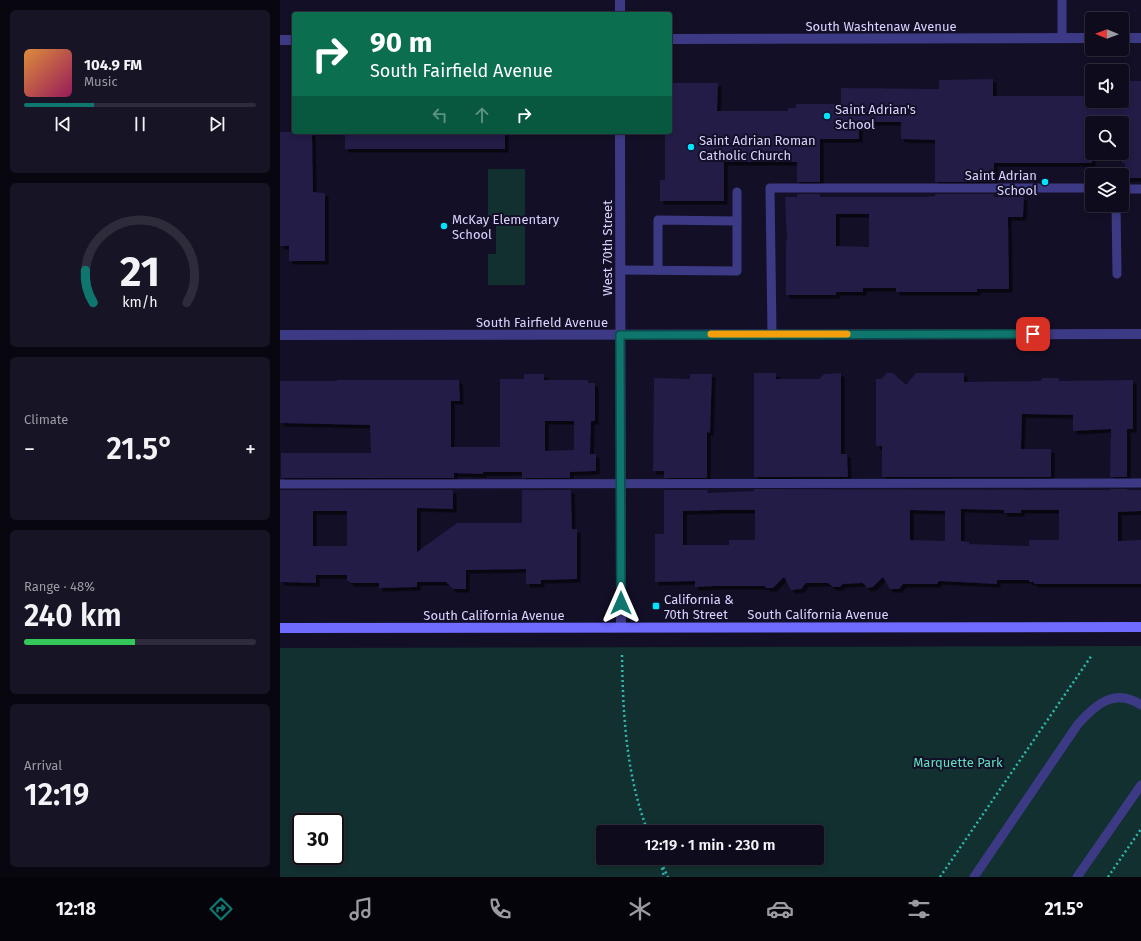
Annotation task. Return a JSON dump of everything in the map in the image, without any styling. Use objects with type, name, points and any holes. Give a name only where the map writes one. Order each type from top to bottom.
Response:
[{"type":"street","points":[[620,0],[620,12]]},
{"type":"street","name":"South Washtenaw Avenue","points":[[672,39],[1085,38]]},
{"type":"street","points":[[1129,38],[1141,38]]},
{"type":"street","points":[[280,40],[292,40]]},
{"type":"street","name":"West 70th Street","points":[[620,134],[621,627]]},
{"type":"street","name":"South Fairfield Avenue","points":[[280,335],[1141,334]]},
{"type":"street","name":"South California Avenue","points":[[280,628],[1141,627]]},
{"type":"lane","points":[[1062,0],[1062,38]]},
{"type":"lane","points":[[772,334],[770,188],[1085,188]]},
{"type":"lane","points":[[1129,188],[1141,189]]},
{"type":"lane","points":[[620,270],[737,271],[737,192]]},
{"type":"lane","points":[[1116,212],[1117,274]]},
{"type":"lane","points":[[658,270],[658,220],[737,220]]},
{"type":"lane","points":[[280,484],[1141,483]]},
{"type":"lane","points":[[974,877],[1078,724],[1091,710],[1105,700],[1122,697],[1141,706]]},
{"type":"lane","points":[[1077,877],[1141,785]]},
{"type":"path","points":[[622,655],[623,708],[628,759],[635,794],[646,825]]},
{"type":"path","points":[[940,877],[1092,655]]},
{"type":"path","points":[[1108,877],[1141,829]]},
{"type":"path","points":[[661,865],[664,877]]},
{"type":"path","points":[[662,865],[668,877]]},
{"type":"green space","points":[[488,169],[525,169],[525,285],[488,285],[488,254],[496,254],[496,217],[488,216]]},
{"type":"green space","name":"Marquette Park","points":[[1141,646],[1141,877],[280,877],[280,648]]},
{"type":"building","points":[[993,79],[993,96],[1085,96],[1085,108],[1129,108],[1129,81],[1141,81],[1141,178],[1129,178],[1129,168],[1125,168],[1125,163],[1122,163],[1122,160],[1129,160],[1129,116],[1085,116],[1085,160],[1092,160],[1092,163],[994,163],[994,182],[935,182],[935,140],[901,139],[901,122],[859,122],[859,139],[820,139],[820,182],[797,182],[797,162],[724,162],[724,201],[660,201],[660,180],[665,180],[665,134],[672,134],[672,83],[718,83],[717,111],[788,111],[788,108],[796,108],[796,104],[841,104],[841,88],[939,89],[939,80]]},
{"type":"building","points":[[280,132],[292,132],[292,134],[312,134],[313,192],[325,193],[325,261],[289,261],[289,246],[280,246]]},
{"type":"building","points":[[345,134],[505,134],[505,149],[345,149]]},
{"type":"building","points":[[797,194],[820,194],[820,197],[923,197],[935,196],[935,194],[994,194],[994,197],[1024,197],[1023,217],[1008,217],[1009,289],[977,289],[977,292],[896,292],[896,288],[863,288],[863,292],[836,292],[836,295],[786,295],[787,241],[785,197],[797,197]],"holes":[[[836,214],[869,214],[869,247],[836,246]]]},
{"type":"building","points":[[754,373],[776,373],[776,379],[819,379],[824,374],[841,373],[841,454],[847,454],[848,477],[754,477]]},
{"type":"building","points":[[887,373],[893,373],[906,385],[916,373],[964,373],[964,382],[1040,381],[1042,378],[1059,378],[1059,381],[1133,380],[1133,429],[1127,429],[1127,477],[1110,477],[1111,429],[1073,431],[1073,415],[1022,414],[1021,449],[1051,449],[1051,477],[882,477],[882,446],[876,446],[876,379],[881,379]]},
{"type":"building","points":[[524,374],[544,374],[544,380],[588,380],[588,383],[595,383],[595,421],[591,421],[590,454],[596,454],[596,471],[570,472],[570,478],[522,478],[522,472],[483,472],[483,474],[454,473],[454,478],[281,478],[281,453],[371,453],[370,425],[280,423],[280,381],[459,380],[460,401],[451,401],[451,447],[500,447],[500,379],[524,379]],"holes":[[[545,421],[574,421],[574,450],[545,451]]]},
{"type":"building","points":[[690,374],[712,374],[710,433],[707,432],[707,478],[664,478],[664,471],[653,471],[654,378],[690,379]]},
{"type":"building","points":[[754,489],[1141,490],[1141,511],[1118,512],[1118,541],[1141,540],[1141,584],[1034,584],[1034,582],[1029,582],[1029,580],[997,580],[997,584],[939,581],[937,584],[903,584],[899,589],[890,589],[883,577],[873,587],[867,588],[863,583],[843,584],[840,587],[833,587],[828,583],[806,583],[801,589],[791,590],[784,577],[773,588],[766,588],[765,586],[695,587],[695,581],[655,582],[655,534],[664,534],[664,490],[707,490],[708,493],[754,491]],"holes":[[[961,509],[1004,510],[1004,513],[1021,513],[1021,510],[1059,510],[1059,540],[1029,540],[1029,546],[969,544],[969,542],[961,541]],[[755,510],[755,540],[729,540],[729,545],[683,545],[683,511]],[[910,510],[945,511],[945,541],[910,540]]]},
{"type":"building","points":[[453,490],[453,509],[417,508],[417,552],[457,523],[522,523],[522,490],[571,490],[572,529],[577,529],[577,579],[541,580],[541,584],[526,584],[526,569],[466,570],[466,589],[453,589],[446,582],[417,582],[417,587],[379,588],[379,583],[350,583],[350,581],[347,581],[347,575],[316,575],[316,583],[280,582],[280,491]],"holes":[[[313,511],[347,511],[347,546],[313,546]]]},
{"type":"slow traffic","points":[[711,334],[847,334]]},
{"type":"place","name":"Saint Adrian's School","points":[[827,116]]},
{"type":"place","name":"Saint Adrian Roman Catholic Church","points":[[691,147]]},
{"type":"place","name":"Saint Adrian School","points":[[1045,182]]},
{"type":"place","name":"McKay Elementary School","points":[[444,226]]},
{"type":"place","name":"California & 70th Street","points":[[656,606]]},
{"type":"route","points":[[621,603],[620,335],[1033,334]]}]
